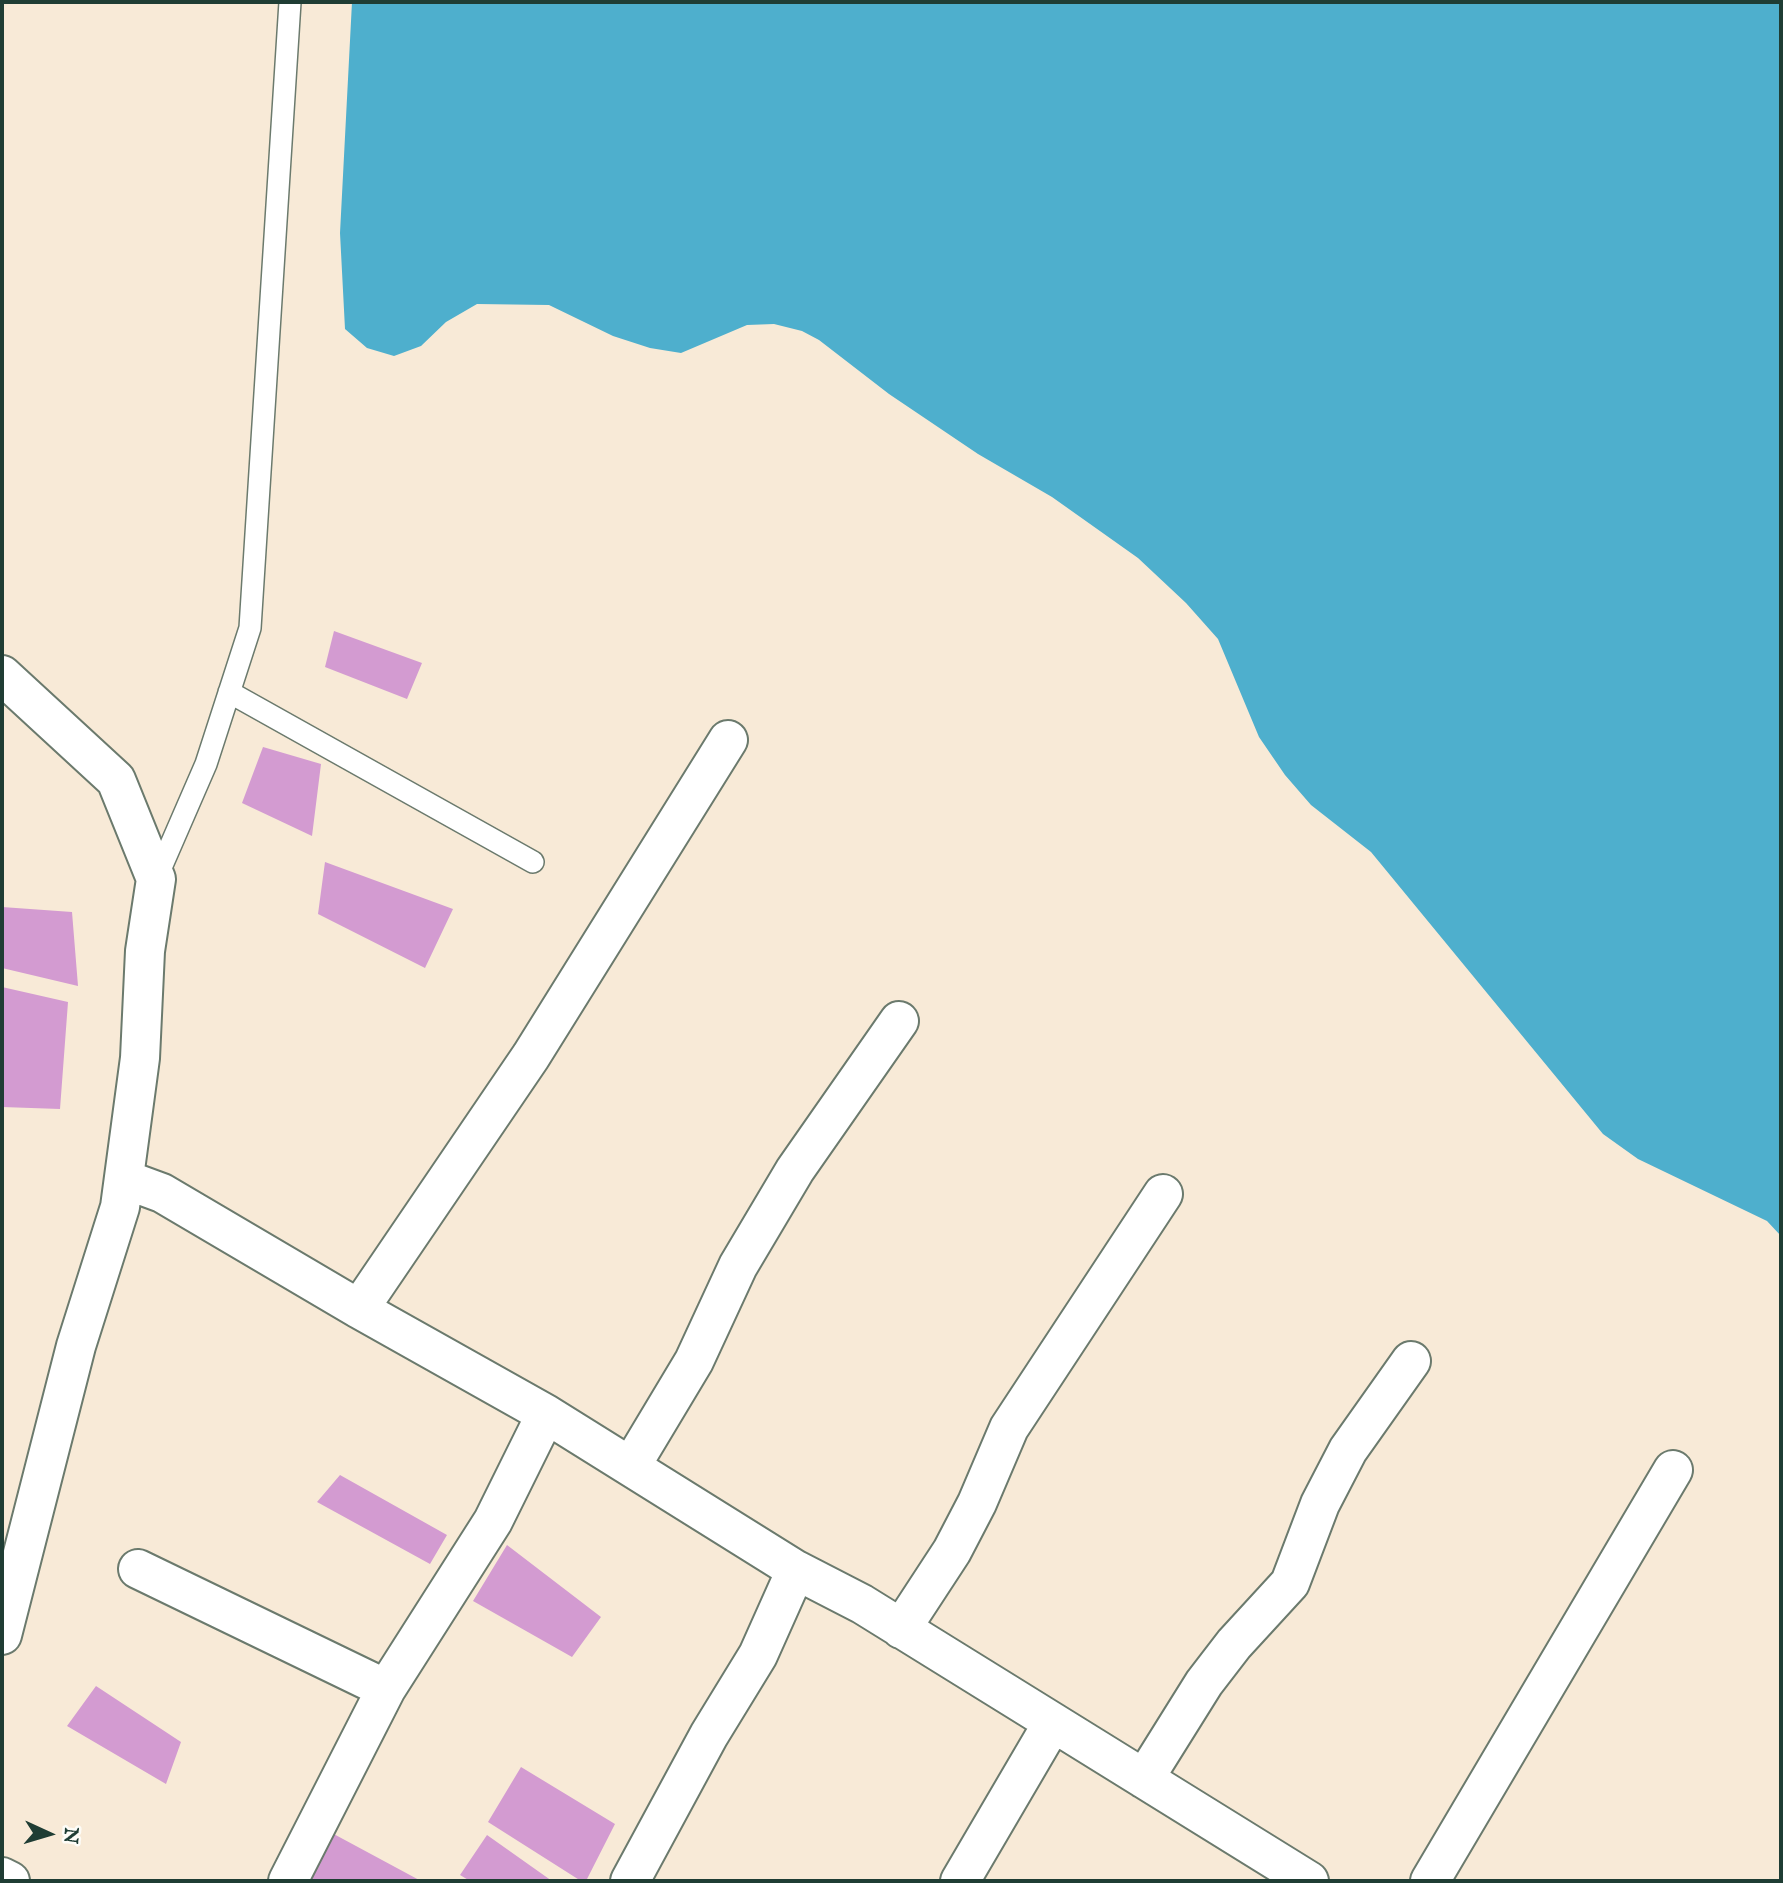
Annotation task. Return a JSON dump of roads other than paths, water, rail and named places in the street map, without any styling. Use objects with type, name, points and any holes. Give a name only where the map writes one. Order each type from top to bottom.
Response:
[{"type":"street","points":[[2,1635],[76,1346],[120,1207],[140,1058],[145,951],[156,879],[116,780],[5,686]]},
{"type":"street","points":[[359,1309],[531,1056],[728,740]]},
{"type":"street","points":[[631,1465],[694,1361],[738,1266],[795,1170],[899,1021]]},
{"type":"street","points":[[124,1179],[162,1193],[359,1309],[546,1413],[796,1570],[862,1604],[1309,1881]]},
{"type":"street","points":[[901,1629],[953,1551],[1009,1428],[1163,1194]]},
{"type":"street","points":[[1144,1779],[1204,1683],[1234,1644],[1290,1583],[1320,1504],[1348,1450],[1412,1362]]},
{"type":"street","points":[[288,1881],[386,1689],[493,1521],[546,1413]]},
{"type":"street","points":[[1430,1881],[1673,1470]]},
{"type":"street","points":[[138,1569],[386,1689]]},
{"type":"street","points":[[629,1881],[709,1735],[758,1655],[796,1570]]},
{"type":"street","points":[[960,1881],[1052,1724]]},
{"type":"street","points":[[2,1877],[10,1881]]},
{"type":"lane","points":[[156,879],[206,764],[250,628],[290,2]]},
{"type":"lane","points":[[229,692],[533,862]]},
{"type":"water","points":[[352,2],[1781,2],[1781,1236],[1767,1221],[1638,1159],[1603,1134],[1371,852],[1311,805],[1285,775],[1259,737],[1218,639],[1186,603],[1138,558],[1052,497],[978,454],[889,394],[819,340],[802,331],[774,324],[747,325],[681,353],[650,348],[613,336],[549,305],[477,304],[446,322],[421,346],[394,356],[367,348],[345,329],[340,233]]}]
